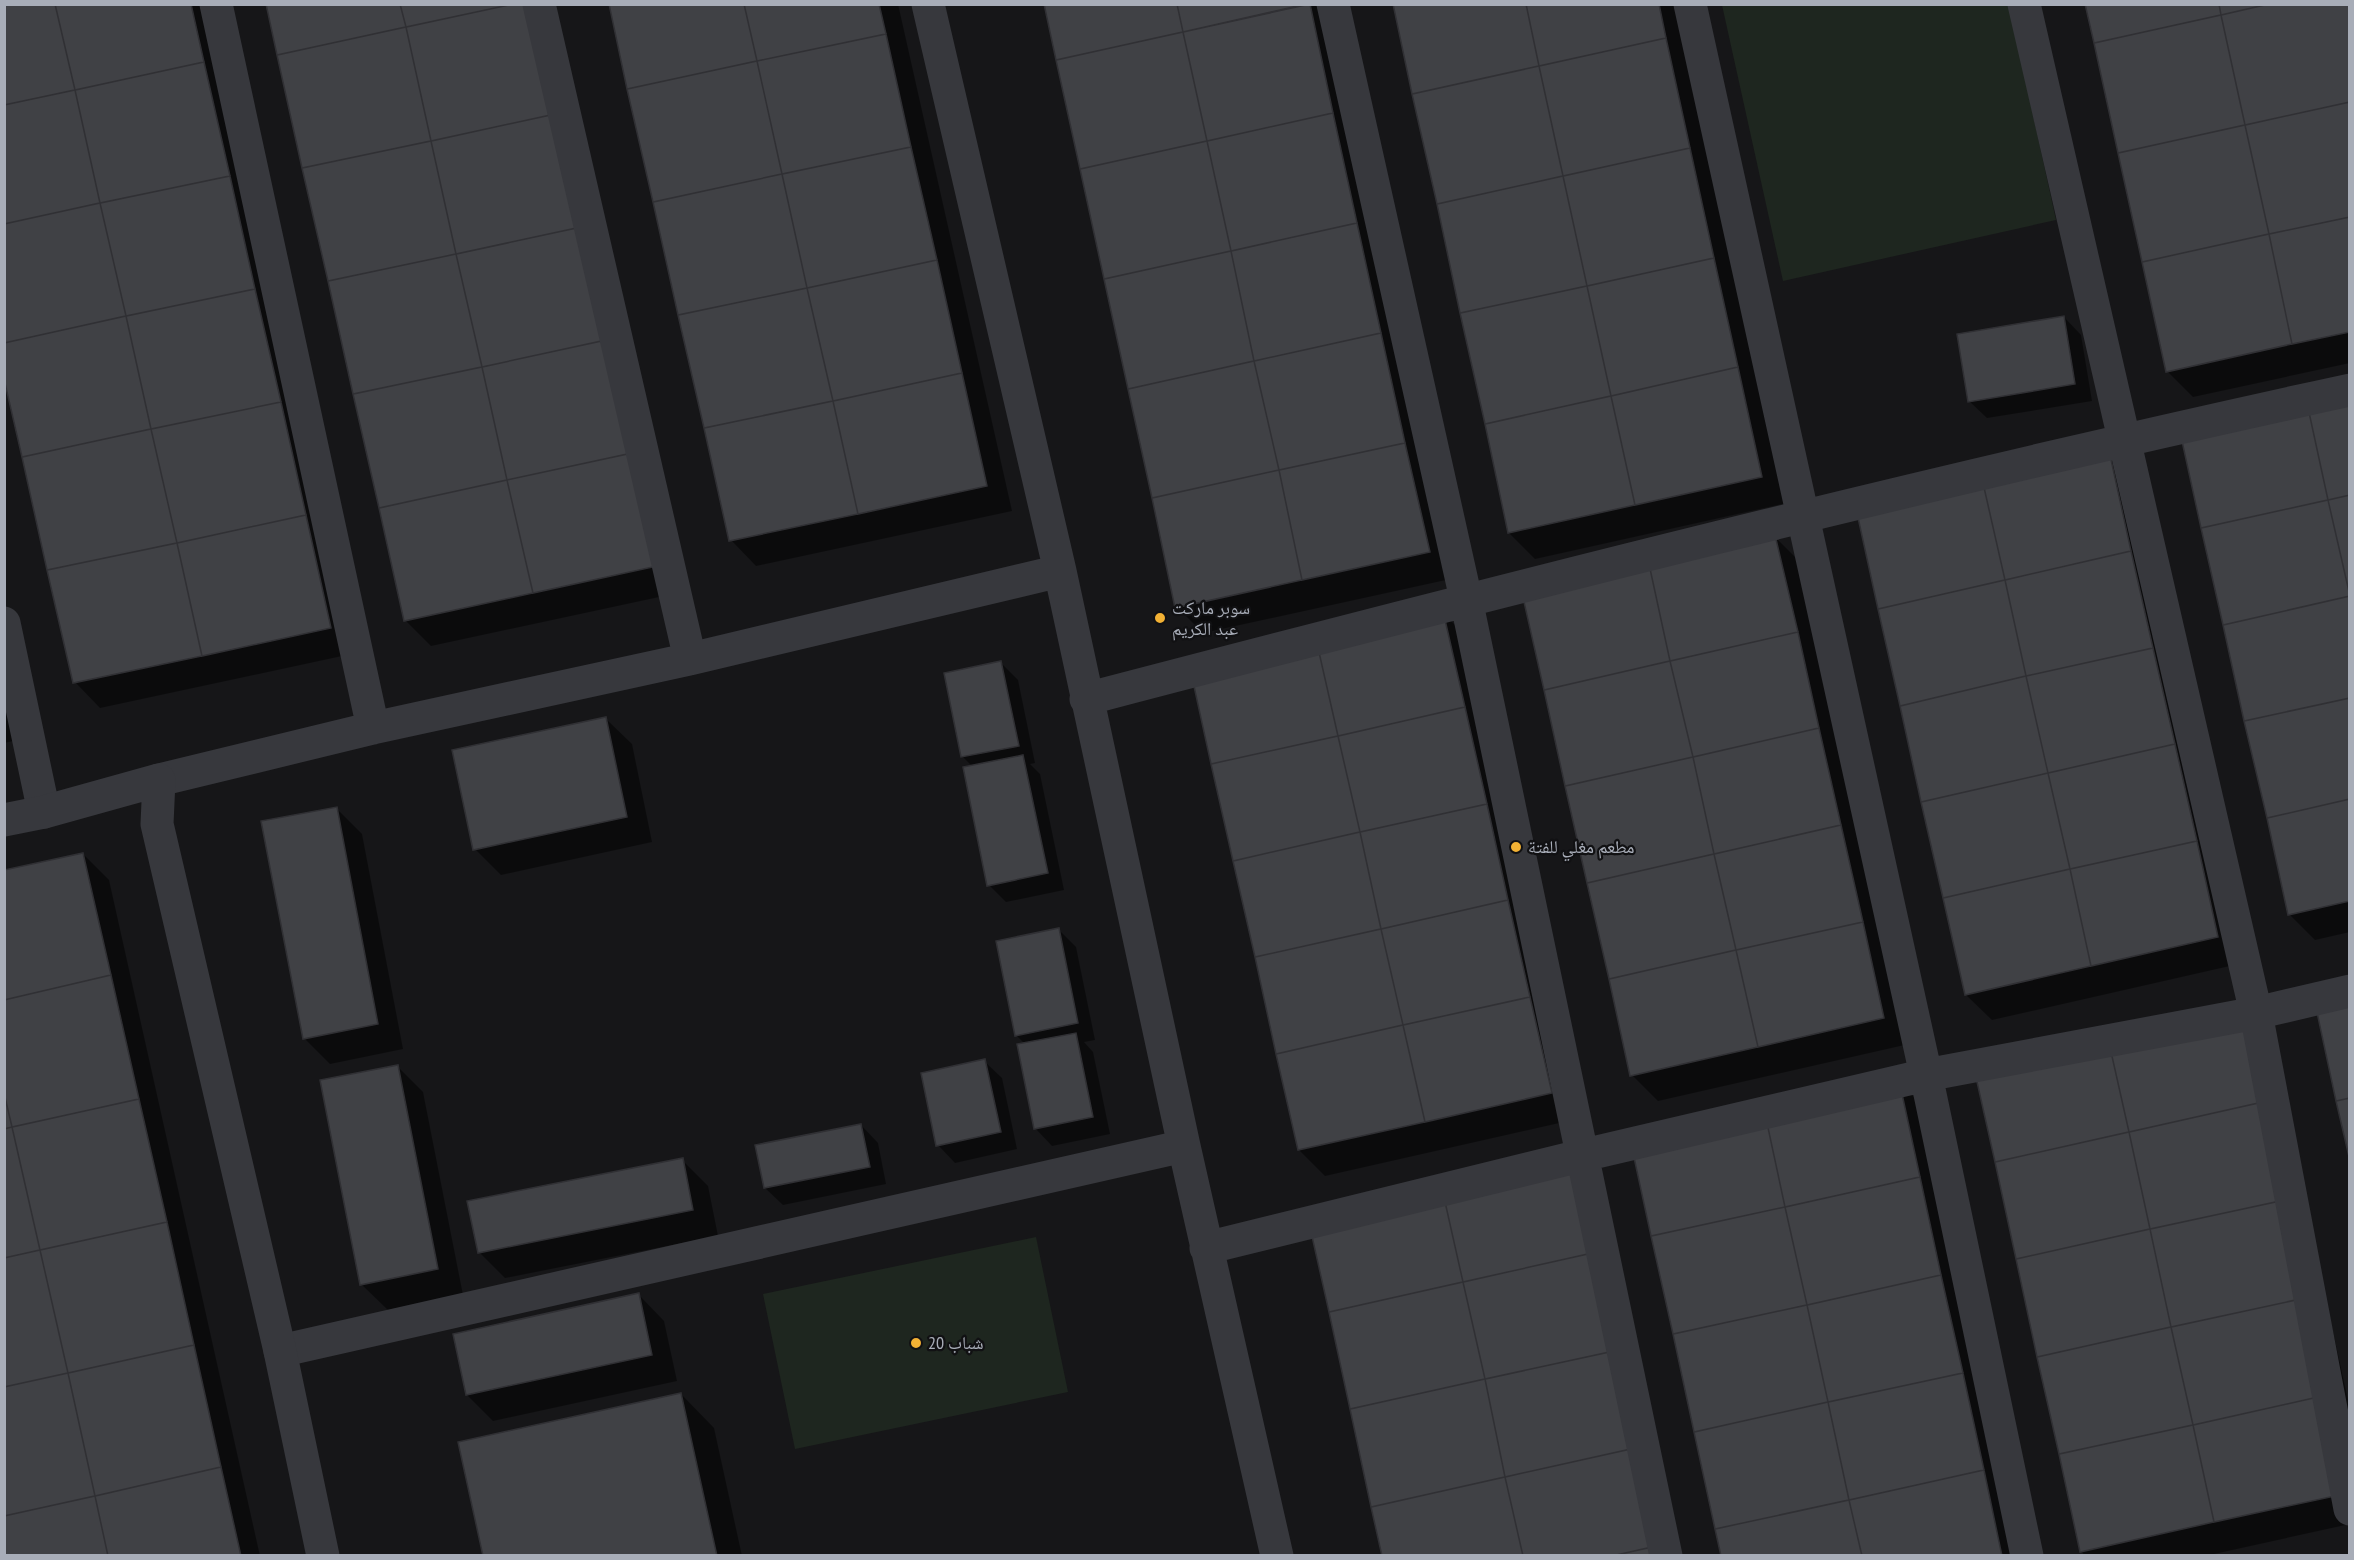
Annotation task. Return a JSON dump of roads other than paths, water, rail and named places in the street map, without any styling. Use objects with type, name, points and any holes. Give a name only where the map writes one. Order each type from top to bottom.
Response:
[{"type":"street","points":[[216,4],[373,728]]},
{"type":"street","points":[[539,4],[690,659]]},
{"type":"street","points":[[928,4],[1060,571],[1206,1248],[1277,1556]]},
{"type":"street","points":[[1333,4],[1466,599],[1666,1556]]},
{"type":"street","points":[[1690,4],[1926,1075],[2027,1556]]},
{"type":"street","points":[[2024,4],[2256,1013],[2349,1509]]},
{"type":"street","points":[[1086,699],[1466,599],[2123,440],[2349,390]]},
{"type":"street","points":[[4,820],[44,812],[159,780],[373,728],[690,659],[1060,571]]},
{"type":"street","points":[[4,623],[44,812]]},
{"type":"street","points":[[159,780],[157,824],[280,1351],[323,1556]]},
{"type":"street","points":[[1206,1248],[1584,1155],[1926,1075],[2256,1013],[2349,991]]},
{"type":"street","points":[[280,1351],[1184,1146]]},
{"type":"place","name":"سوبر ماركت عبد الكريم","points":[[1160,618]]},
{"type":"place","name":"مطعم مغلي للفتة","points":[[1516,847]]},
{"type":"place","name":"شباب 20","points":[[916,1343]]}]
